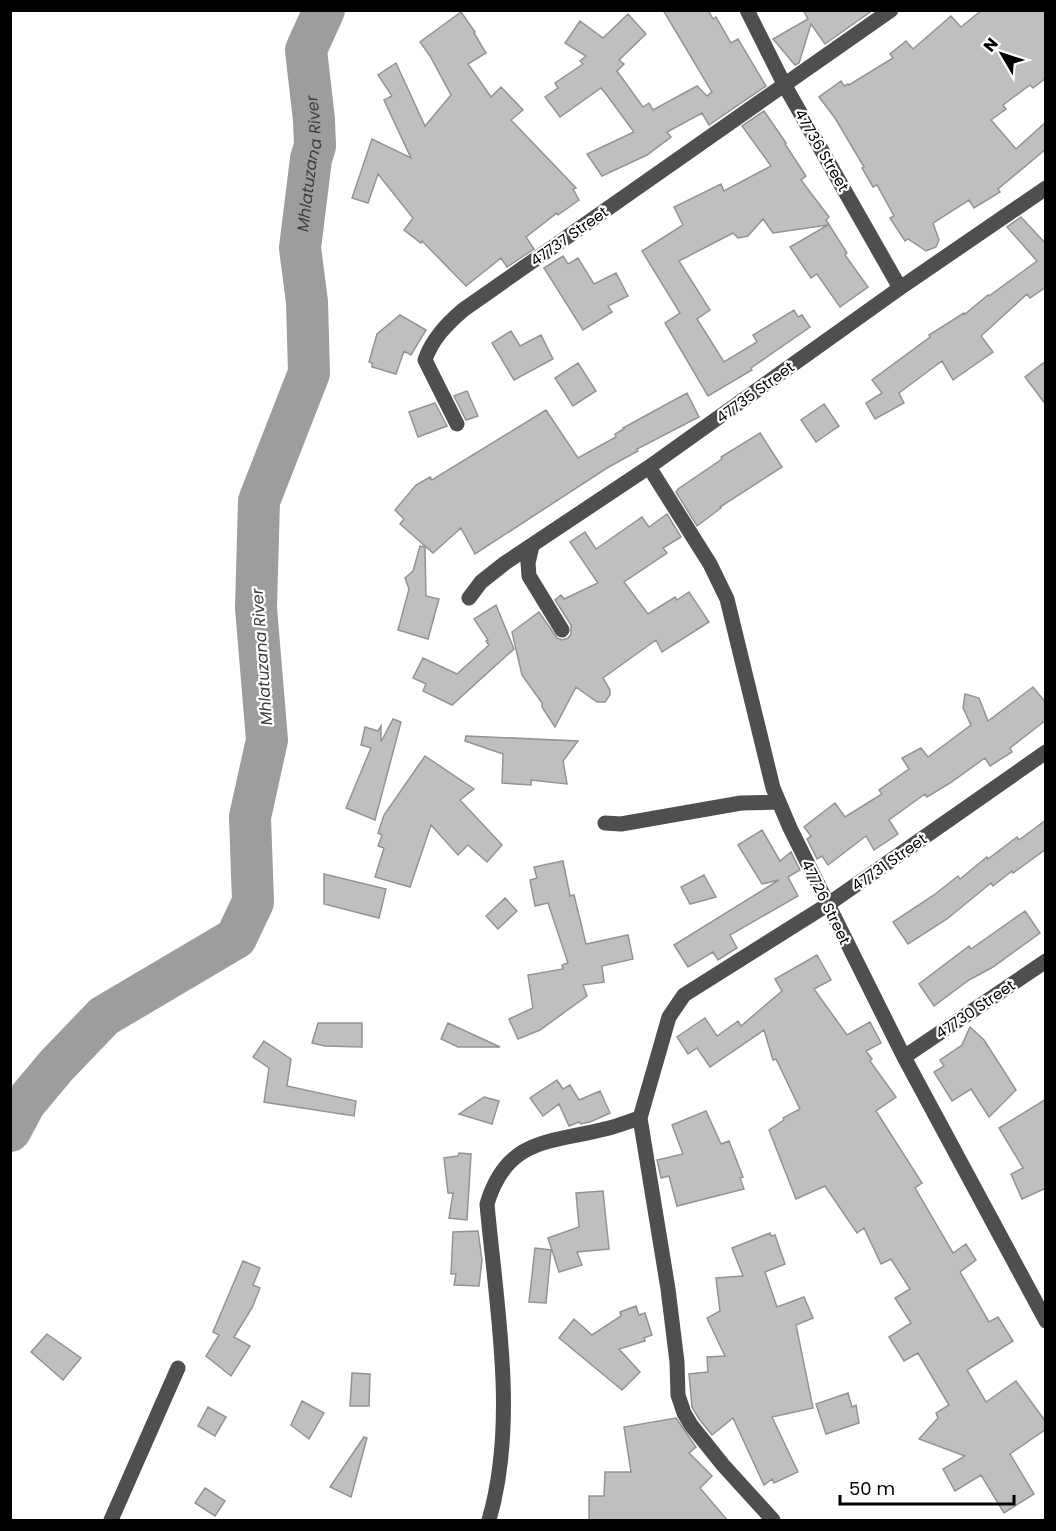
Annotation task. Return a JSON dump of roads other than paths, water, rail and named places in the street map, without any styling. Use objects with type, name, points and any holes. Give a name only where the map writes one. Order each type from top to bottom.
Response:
[{"type":"street","name":"47736 Street","points":[[747,10],[785,86],[900,288]]},
{"type":"street","points":[[785,86],[820,58],[891,10]]},
{"type":"street","name":"47737 Street","points":[[457,424],[425,360],[444,327],[463,310],[682,155],[785,86]]},
{"type":"street","name":"47735 Street","points":[[469,598],[482,582],[532,546],[649,467],[900,288],[1046,188]]},
{"type":"street","name":"47726 Street","points":[[649,467],[710,564],[727,599],[773,788],[779,802],[827,905],[904,1057],[1046,1321]]},
{"type":"street","points":[[532,546],[528,562],[529,576],[562,630]]},
{"type":"street","name":"47731 Street","points":[[640,1118],[669,1017],[684,995],[827,905],[1044,759]]},
{"type":"street","points":[[605,823],[621,824],[741,802],[779,802]]},
{"type":"street","name":"47730 Street","points":[[904,1057],[1046,961]]},
{"type":"street","points":[[489,1521],[501,1460],[504,1393],[487,1204],[492,1188],[511,1161],[522,1151],[551,1140],[610,1128],[640,1118],[668,1289],[678,1395],[691,1425],[773,1521]]},
{"type":"street","points":[[111,1521],[178,1368]]},
{"type":"waterway","name":"Mhlatuzana River","points":[[10,1131],[25,1103],[56,1066],[104,1016],[236,938],[253,902],[250,817],[267,740],[256,608],[259,501],[309,373],[307,302],[300,248],[311,159],[315,146],[306,50],[324,10]]}]
